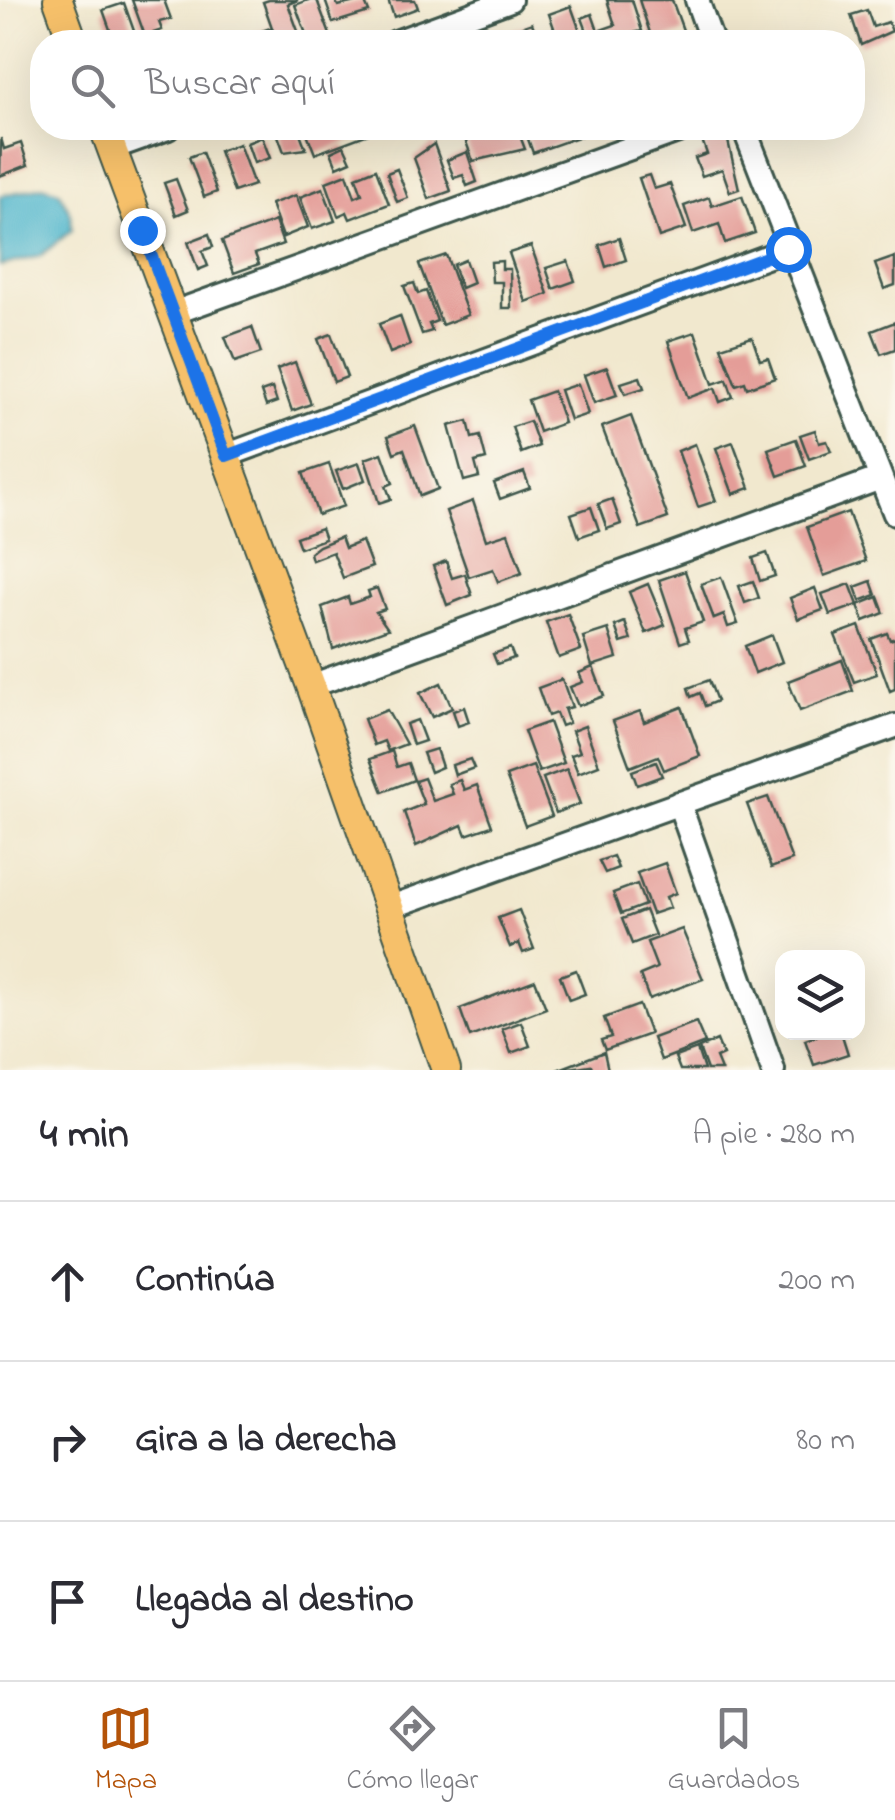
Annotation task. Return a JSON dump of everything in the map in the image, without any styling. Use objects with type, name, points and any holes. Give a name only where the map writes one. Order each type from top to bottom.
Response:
[{"type":"main road","points":[[58,0],[69,30]]},
{"type":"main road","points":[[109,140],[312,686],[446,1070]]},
{"type":"street","points":[[429,30],[510,0]]},
{"type":"street","points":[[697,0],[708,30]]},
{"type":"street","points":[[173,313],[653,140]]},
{"type":"street","points":[[748,140],[878,479],[895,514]]},
{"type":"street","points":[[226,456],[788,249]]},
{"type":"street","points":[[312,686],[878,479]]},
{"type":"street","points":[[388,908],[895,726]]},
{"type":"street","points":[[679,803],[772,1070]]},
{"type":"water","points":[[43,186],[59,191],[71,214],[72,230],[40,256],[0,266],[0,196]]},
{"type":"building","points":[[132,0],[164,0],[171,19],[159,22],[162,30],[143,30]]},
{"type":"building","points":[[298,0],[288,4],[298,30],[273,30],[263,2]]},
{"type":"building","points":[[317,0],[328,30],[304,30],[295,5]]},
{"type":"building","points":[[325,0],[335,0],[338,6],[364,0],[369,12],[333,23]]},
{"type":"building","points":[[388,0],[415,0],[418,8],[394,17]]},
{"type":"building","points":[[607,0],[632,0],[642,30],[601,30],[615,25]]},
{"type":"building","points":[[639,0],[672,0],[683,30],[649,30]]},
{"type":"building","points":[[124,3],[134,30],[110,30],[103,10]]},
{"type":"building","points":[[571,6],[580,30],[555,30],[549,14]]},
{"type":"building","points":[[867,10],[873,27],[888,22],[892,31],[865,43],[865,30],[856,30],[851,15]]},
{"type":"building","points":[[592,14],[598,30],[586,30],[582,18]]},
{"type":"building","points":[[532,23],[535,30],[512,30]]},
{"type":"building","points":[[1,138],[4,149],[21,143],[28,165],[0,176]]},
{"type":"building","points":[[263,140],[270,158],[254,163],[247,143]]},
{"type":"building","points":[[280,140],[303,140],[306,149],[284,152]]},
{"type":"building","points":[[310,140],[352,140],[315,154]]},
{"type":"building","points":[[465,140],[522,140],[525,149],[473,161]]},
{"type":"building","points":[[528,140],[570,140],[533,153]]},
{"type":"building","points":[[702,140],[728,140],[739,189],[730,192],[722,169],[702,176],[695,158],[707,154]]},
{"type":"building","points":[[239,144],[254,185],[234,192],[219,151]]},
{"type":"building","points":[[434,144],[451,191],[429,199],[414,158]]},
{"type":"building","points":[[344,146],[351,161],[337,167],[331,152]]},
{"type":"building","points":[[202,152],[217,192],[204,197],[189,157]]},
{"type":"building","points":[[467,152],[477,182],[467,186],[463,175],[454,178],[447,160]]},
{"type":"building","points":[[376,169],[389,204],[350,219],[347,212],[338,216],[326,182],[347,174],[355,197],[362,194],[356,177]]},
{"type":"building","points":[[397,169],[408,198],[397,202],[387,173]]},
{"type":"building","points":[[649,175],[654,189],[670,184],[686,228],[659,237],[639,178]]},
{"type":"building","points":[[176,179],[188,210],[176,215],[164,183]]},
{"type":"building","points":[[323,188],[335,221],[312,229],[300,197]]},
{"type":"building","points":[[296,195],[308,227],[283,237],[271,204]]},
{"type":"building","points":[[742,196],[755,233],[725,243],[719,224],[693,233],[684,206],[709,197],[712,206]]},
{"type":"building","points":[[275,221],[283,244],[255,254],[259,264],[234,273],[222,241]]},
{"type":"building","points":[[209,234],[213,247],[202,251],[208,266],[198,270],[188,242]]},
{"type":"building","points":[[619,238],[626,260],[606,267],[599,245]]},
{"type":"building","points":[[531,246],[548,294],[526,302],[509,253]]},
{"type":"building","points":[[446,255],[468,315],[442,325],[419,264]]},
{"type":"building","points":[[895,257],[895,285],[884,289],[875,264]]},
{"type":"building","points":[[465,260],[473,283],[461,288],[453,265]]},
{"type":"building","points":[[502,261],[502,269],[510,269],[511,308],[502,308],[502,282],[492,282],[491,262]]},
{"type":"building","points":[[568,261],[575,281],[553,289],[546,268]]},
{"type":"building","points":[[414,283],[418,294],[426,291],[437,321],[429,324],[432,331],[422,334],[404,286]]},
{"type":"building","points":[[400,316],[410,345],[390,353],[379,324]]},
{"type":"building","points":[[895,322],[895,349],[881,354],[872,331]]},
{"type":"building","points":[[252,327],[261,353],[235,362],[225,337]]},
{"type":"building","points":[[695,332],[713,384],[727,379],[733,397],[720,402],[715,388],[688,398],[668,341]]},
{"type":"building","points":[[331,334],[347,377],[334,382],[318,339]]},
{"type":"building","points":[[752,337],[760,360],[768,358],[775,378],[747,388],[745,382],[736,385],[721,347]]},
{"type":"building","points":[[295,362],[311,404],[292,411],[277,369]]},
{"type":"building","points":[[607,367],[617,395],[594,403],[584,375]]},
{"type":"building","points":[[640,377],[644,388],[625,394],[621,383]]},
{"type":"building","points":[[578,384],[588,414],[570,420],[560,390]]},
{"type":"building","points":[[272,388],[277,402],[266,406],[261,392]]},
{"type":"building","points":[[553,391],[564,423],[539,432],[528,400]]},
{"type":"building","points":[[631,416],[668,518],[640,528],[602,427]]},
{"type":"building","points":[[468,421],[472,438],[480,436],[486,459],[475,462],[479,477],[464,481],[449,426]]},
{"type":"building","points":[[530,421],[539,446],[521,453],[512,427]]},
{"type":"building","points":[[415,426],[438,489],[420,496],[404,449],[394,453],[388,436]]},
{"type":"building","points":[[815,430],[819,443],[827,441],[831,451],[809,459],[800,435]]},
{"type":"building","points":[[796,439],[806,466],[778,476],[768,449]]},
{"type":"building","points":[[733,442],[750,488],[733,494],[716,448]]},
{"type":"building","points":[[695,444],[716,501],[698,507],[678,451]]},
{"type":"building","points":[[382,453],[393,483],[386,486],[391,499],[379,503],[365,459]]},
{"type":"building","points":[[359,463],[365,480],[343,489],[336,471]]},
{"type":"building","points":[[329,464],[344,506],[318,515],[303,473]]},
{"type":"building","points":[[524,472],[530,488],[500,499],[494,483]]},
{"type":"building","points":[[612,499],[621,524],[607,529],[598,504]]},
{"type":"building","points":[[473,501],[486,540],[508,533],[522,573],[498,582],[493,569],[469,577],[446,511]]},
{"type":"building","points":[[591,507],[599,530],[579,537],[571,514]]},
{"type":"building","points":[[848,512],[866,561],[824,576],[807,527]]},
{"type":"building","points":[[321,528],[325,539],[300,548],[296,537]]},
{"type":"building","points":[[341,537],[345,548],[362,541],[372,567],[343,578],[333,552],[312,560],[310,553]]},
{"type":"building","points":[[767,553],[775,576],[760,581],[753,558]]},
{"type":"building","points":[[446,561],[452,578],[465,574],[472,595],[447,605],[433,566]]},
{"type":"building","points":[[685,571],[703,622],[685,628],[689,640],[680,643],[659,580]]},
{"type":"building","points":[[721,577],[738,624],[728,627],[724,615],[714,619],[701,584]]},
{"type":"building","points":[[753,581],[759,598],[745,603],[739,586]]},
{"type":"building","points":[[871,581],[876,595],[860,601],[855,587]]},
{"type":"building","points":[[648,584],[665,625],[646,633],[629,592]]},
{"type":"building","points":[[850,584],[858,605],[830,615],[822,594]]},
{"type":"building","points":[[377,588],[385,609],[376,612],[388,629],[333,649],[322,607],[348,597],[350,604],[370,597],[368,591]]},
{"type":"building","points":[[815,588],[823,610],[798,619],[790,598]]},
{"type":"building","points":[[878,597],[884,613],[864,621],[858,605]]},
{"type":"building","points":[[568,614],[581,650],[559,658],[546,622]]},
{"type":"building","points":[[625,622],[631,640],[621,643],[615,626]]},
{"type":"building","points":[[859,626],[877,674],[854,682],[835,635]]},
{"type":"building","points":[[608,629],[617,658],[592,666],[583,637]]},
{"type":"building","points":[[887,633],[890,640],[895,638],[895,689],[890,691],[871,639]]},
{"type":"building","points":[[772,635],[782,662],[755,673],[745,646]]},
{"type":"building","points":[[510,648],[514,658],[497,664],[493,654]]},
{"type":"building","points":[[842,660],[853,691],[800,711],[788,681]]},
{"type":"building","points":[[593,667],[604,696],[578,706],[570,687],[583,682],[579,673]]},
{"type":"building","points":[[562,679],[572,707],[564,709],[569,723],[561,726],[556,713],[548,716],[538,688]]},
{"type":"building","points":[[709,680],[717,701],[705,706],[700,693],[691,697],[688,688]]},
{"type":"building","points":[[441,683],[452,708],[432,717],[420,693]]},
{"type":"building","points":[[464,707],[469,722],[458,726],[453,711]]},
{"type":"building","points":[[682,707],[700,756],[664,770],[658,756],[630,767],[613,721],[640,711],[644,722]]},
{"type":"building","points":[[387,710],[406,744],[388,751],[384,741],[374,745],[364,719]]},
{"type":"building","points":[[417,720],[425,741],[413,745],[406,724]]},
{"type":"building","points":[[549,722],[564,763],[539,772],[524,731]]},
{"type":"building","points":[[585,726],[599,765],[578,773],[571,755],[580,752],[572,731]]},
{"type":"building","points":[[436,749],[442,767],[430,772],[423,753]]},
{"type":"building","points":[[392,751],[397,767],[408,763],[414,780],[383,792],[370,759]]},
{"type":"building","points":[[470,759],[474,768],[455,775],[452,765]]},
{"type":"building","points":[[656,762],[662,776],[637,785],[632,771]]},
{"type":"building","points":[[533,766],[552,816],[525,826],[506,776]]},
{"type":"building","points":[[567,769],[580,804],[556,813],[543,778]]},
{"type":"building","points":[[424,778],[433,801],[453,794],[449,784],[460,780],[464,790],[477,785],[492,826],[466,835],[462,825],[416,846],[404,812],[424,804],[415,781]]},
{"type":"building","points":[[768,797],[792,860],[771,868],[747,804]]},
{"type":"building","points":[[613,856],[618,868],[605,873],[599,861]]},
{"type":"building","points":[[665,863],[676,893],[666,897],[670,908],[652,914],[637,873]]},
{"type":"building","points":[[637,884],[645,905],[621,914],[613,893]]},
{"type":"building","points":[[519,910],[534,949],[523,953],[519,943],[510,947],[498,918]]},
{"type":"building","points":[[645,910],[655,935],[632,944],[622,919]]},
{"type":"building","points":[[682,929],[703,979],[649,999],[640,975],[657,968],[647,942]]},
{"type":"building","points":[[576,970],[585,994],[569,1000],[560,976]]},
{"type":"building","points":[[535,980],[546,1008],[470,1037],[460,1009]]},
{"type":"building","points":[[639,1005],[650,1034],[605,1050],[601,1040],[611,1037],[604,1018]]},
{"type":"building","points":[[521,1022],[530,1046],[511,1053],[502,1029]]},
{"type":"building","points":[[696,1022],[705,1043],[661,1060],[653,1038]]},
{"type":"building","points":[[717,1040],[723,1055],[716,1058],[721,1070],[707,1070],[699,1048]]},
{"type":"building","points":[[805,1040],[844,1040],[848,1054],[814,1065]]},
{"type":"building","points":[[697,1049],[704,1070],[680,1070],[675,1057]]},
{"type":"building","points":[[604,1052],[608,1070],[593,1070],[591,1065],[557,1070]]},
{"type":"route","points":[[142,230],[226,456],[788,249]]}]
